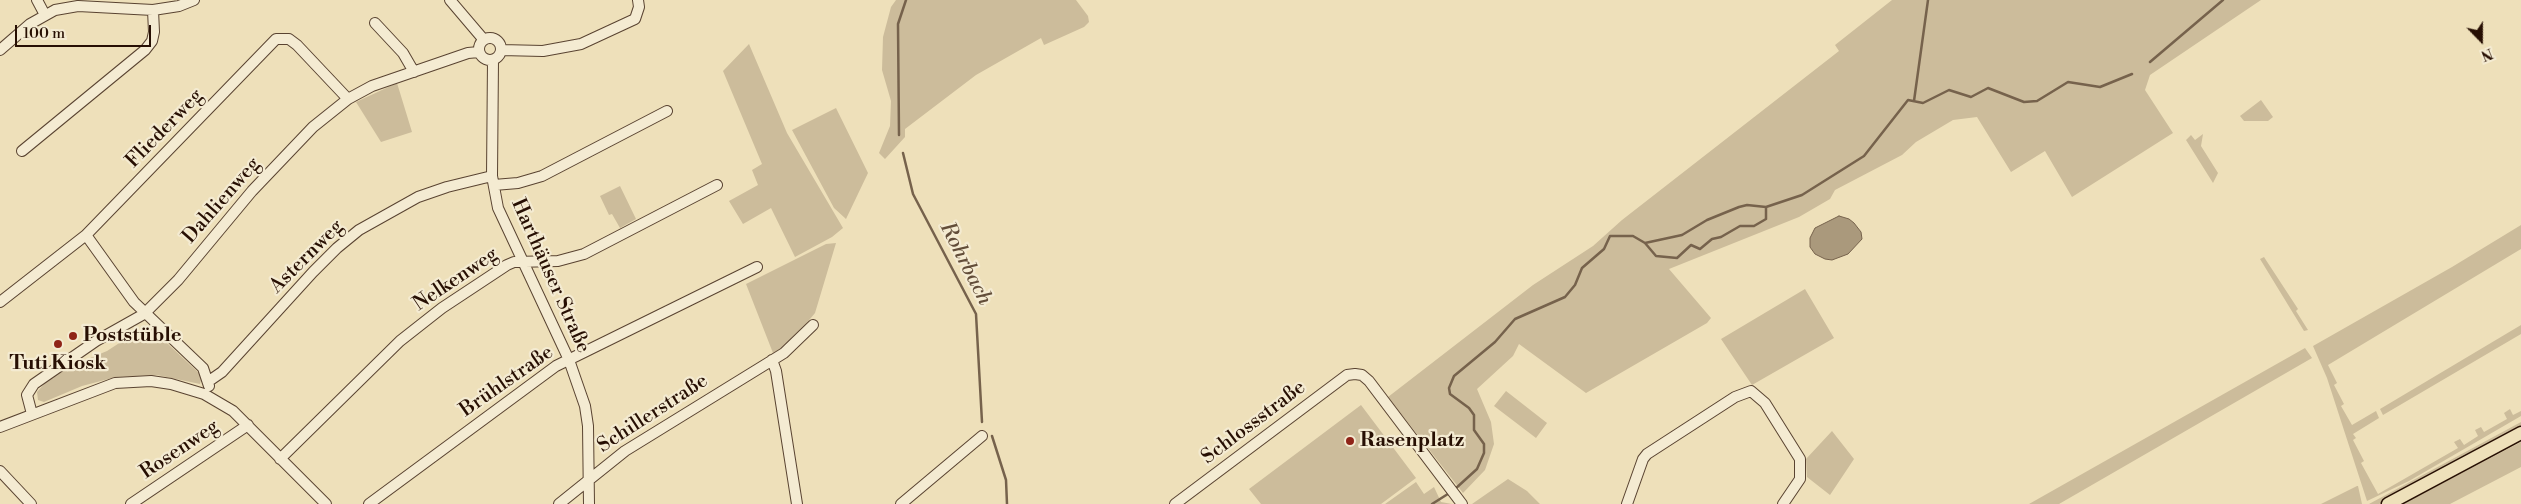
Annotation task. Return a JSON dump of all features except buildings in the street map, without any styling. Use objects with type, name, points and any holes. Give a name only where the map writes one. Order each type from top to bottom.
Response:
[{"type":"main road","points":[[2388,504],[2521,433]]},
{"type":"street","points":[[37,0],[45,15]]},
{"type":"street","points":[[0,50],[30,24],[56,10],[78,6],[153,10],[179,6],[194,0]]},
{"type":"street","points":[[450,0],[484,40],[496,40],[501,50]]},
{"type":"street","points":[[501,50],[565,48],[599,37],[635,19],[639,7],[638,0]]},
{"type":"street","points":[[22,151],[145,50],[152,41],[154,32],[153,10]]},
{"type":"street","points":[[375,24],[403,53],[414,72]]},
{"type":"street","name":"Fliederweg","points":[[0,302],[86,235],[276,39],[289,39],[297,45],[348,99]]},
{"type":"street","points":[[484,40],[479,47],[479,52],[484,59],[493,60],[501,50]]},
{"type":"street","name":"Dahlienweg","points":[[32,414],[28,395],[34,384],[83,349],[144,314],[178,280],[252,192],[301,138],[348,99],[372,86],[468,53],[479,52]]},
{"type":"street","name":"Harthäuser Straße","points":[[493,60],[493,180],[500,216],[569,360],[585,406],[588,426],[589,504]]},
{"type":"street","name":"Asternweg","points":[[209,380],[222,372],[319,266],[359,230],[418,197],[447,187],[493,180],[518,183],[542,176],[667,111]]},
{"type":"street","name":"Nelkenweg","points":[[280,459],[400,341],[442,308],[507,265],[523,262],[558,261],[584,254],[717,185]]},
{"type":"street","points":[[86,235],[144,314],[203,368],[209,380],[209,387],[204,394]]},
{"type":"street","name":"Brühlstraße","points":[[369,504],[548,372],[756,267]]},
{"type":"street","name":"Schillerstraße","points":[[559,504],[625,451],[797,344],[813,325]]},
{"type":"street","points":[[772,360],[776,371],[797,504]]},
{"type":"street","name":"Schlossstraße","points":[[1175,504],[1347,375],[1356,374],[1362,375],[1370,381],[1462,504]]},
{"type":"street","points":[[0,427],[96,389],[124,382],[151,381],[171,384],[204,394],[233,411],[326,504]]},
{"type":"street","points":[[1627,504],[1643,459],[1647,454],[1736,397],[1751,391],[1765,403],[1800,459],[1800,479],[1783,504]]},
{"type":"street","name":"Rosenweg","points":[[131,504],[248,425]]},
{"type":"street","points":[[901,504],[982,436]]},
{"type":"street","points":[[0,471],[31,504]]},
{"type":"shaded area","points":[[896,0],[1076,0],[1088,16],[1089,22],[1084,27],[1044,45],[1041,38],[976,75],[905,129],[905,137],[885,159],[879,153],[890,126],[891,101],[882,70],[883,37],[891,7]]},
{"type":"shaded area","points":[[1892,0],[2261,0],[2150,75],[2145,90],[2173,133],[2072,197],[2045,151],[2011,172],[1977,117],[1953,120],[1916,142],[1902,155],[1835,190],[1830,199],[1799,217],[1669,269],[1711,318],[1707,323],[1586,393],[1519,344],[1513,356],[1477,389],[1491,422],[1494,444],[1485,470],[1463,493],[1388,397],[1533,285],[1593,246],[1622,220],[1839,51],[1835,45]]},
{"type":"shaded area","points":[[749,44],[787,133],[843,228],[832,237],[795,257],[771,208],[743,224],[729,201],[758,185],[752,170],[762,164],[723,71]]},
{"type":"shaded area","points":[[397,83],[412,132],[381,142],[356,102]]},
{"type":"shaded area","points":[[2261,100],[2273,117],[2268,121],[2244,121],[2240,116]]},
{"type":"shaded area","points":[[836,108],[868,173],[846,219],[834,208],[792,130]]},
{"type":"shaded area","points":[[2203,134],[2201,146],[2218,173],[2213,183],[2186,140],[2191,135],[2195,140]]},
{"type":"shaded area","points":[[620,186],[636,219],[620,228],[612,214],[609,215],[600,196]]},
{"type":"shaded area","points":[[1839,216],[1849,219],[1854,223],[1861,232],[1862,239],[1848,254],[1832,260],[1825,259],[1815,254],[1810,247],[1810,238],[1815,228]]},
{"type":"shaded area","points":[[2521,225],[2521,249],[2328,365],[2337,383],[2334,385],[2344,404],[2341,406],[2352,425],[2376,411],[2379,418],[2353,434],[2356,438],[2353,440],[2364,461],[2361,463],[2378,494],[2458,448],[2454,442],[2460,439],[2464,445],[2478,436],[2475,430],[2481,427],[2484,432],[2507,419],[2504,413],[2510,409],[2513,415],[2521,411],[2521,416],[2409,481],[2367,501],[2327,378],[2313,346],[2452,267]]},
{"type":"shaded area","points":[[836,243],[815,313],[791,342],[773,353],[746,284],[826,244]]},
{"type":"shaded area","points":[[2264,257],[2298,309],[2296,311],[2308,330],[2304,331],[2260,259]]},
{"type":"shaded area","points":[[1805,289],[1834,338],[1752,385],[1721,339]]},
{"type":"shaded area","points":[[2521,325],[2521,334],[2383,415],[2380,409]]},
{"type":"shaded area","points":[[151,328],[202,376],[200,384],[157,375],[116,377],[82,386],[44,402],[38,400],[37,392],[54,373],[107,351],[127,338],[126,334]]},
{"type":"shaded area","points":[[2305,348],[2312,358],[2059,504],[2029,504]]},
{"type":"shaded area","points":[[1506,391],[1547,423],[1536,438],[1494,406]]},
{"type":"shaded area","name":"Rasenplatz","points":[[1361,405],[1416,478],[1381,504],[1261,504],[1249,489]]},
{"type":"shaded area","points":[[2521,422],[2521,426],[2386,501],[2379,504],[2369,504]]},
{"type":"shaded area","points":[[1832,431],[1854,459],[1830,495],[1807,477],[1806,459]]},
{"type":"shaded area","points":[[2521,442],[2521,467],[2450,504],[2403,504]]},
{"type":"shaded area","points":[[1508,479],[1527,491],[1540,504],[1472,504]]},
{"type":"shaded area","points":[[1416,482],[1424,494],[1434,487],[1441,502],[1452,504],[1385,504]]},
{"type":"shaded area","points":[[2357,486],[2362,504],[2321,504]]},
{"type":"waterway","name":"Rohrbach","points":[[899,135],[898,24],[906,0]]},
{"type":"waterway","points":[[1914,101],[1928,0]]},
{"type":"waterway","points":[[2150,62],[2223,0]]},
{"type":"waterway","points":[[1455,489],[1477,469],[1484,453],[1484,444],[1474,430],[1474,415],[1469,408],[1450,394],[1449,388],[1454,376],[1495,342],[1515,319],[1565,297],[1575,285],[1582,268],[1604,249],[1610,236],[1633,236],[1645,243],[1682,235],[1707,220],[1739,207],[1747,205],[1766,207],[1802,195],[1864,156],[1908,100],[1923,103],[1949,90],[1971,97],[1988,88],[2024,102],[2037,101],[2068,82],[2100,87],[2132,74]]},
{"type":"waterway","name":"Rohrbach","points":[[903,153],[913,194],[976,314],[982,422]]},
{"type":"waterway","points":[[1645,243],[1656,256],[1677,258],[1691,245],[1700,249],[1712,239],[1721,237],[1740,226],[1754,226],[1766,219],[1766,207]]},
{"type":"waterway","name":"Rohrbach","points":[[992,436],[1006,480],[1007,504]]},
{"type":"waterway","points":[[1432,504],[1451,492]]},
{"type":"place","name":"Poststüble","points":[[73,336]]},
{"type":"place","name":"Tuti Kiosk","points":[[58,344]]},
{"type":"place","name":"Rasenplatz","points":[[1350,441]]}]
